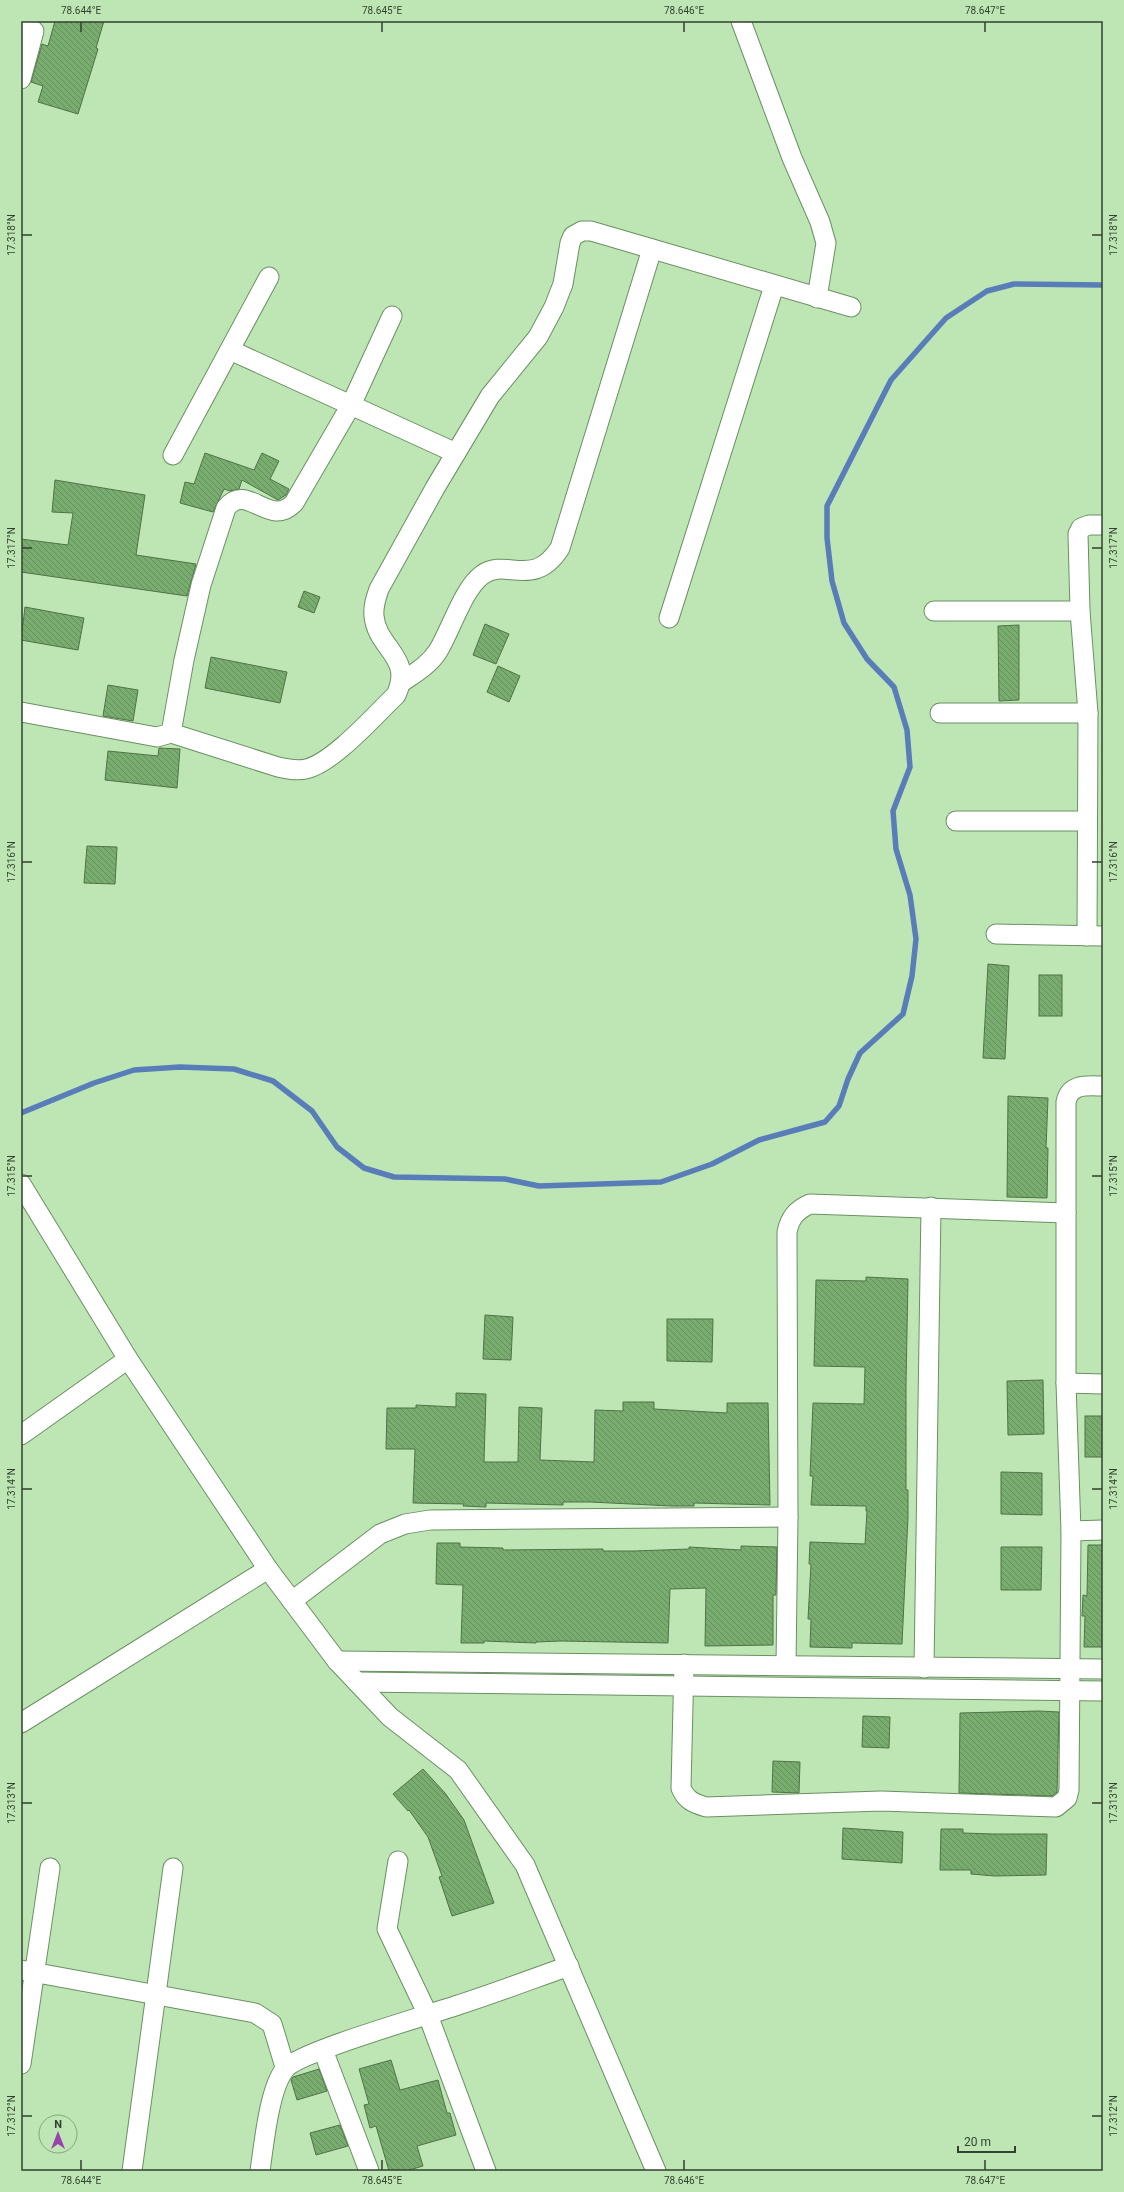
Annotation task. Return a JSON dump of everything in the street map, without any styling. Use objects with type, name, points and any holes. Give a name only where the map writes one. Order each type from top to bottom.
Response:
[{"type":"street","points":[[741,21],[792,158],[820,222],[826,243],[817,298]]},
{"type":"street","points":[[21,79],[30,27]]},
{"type":"street","points":[[21,712],[157,737],[171,733],[278,767],[293,770],[306,769],[320,763],[334,753],[396,695],[402,682],[400,665],[377,627],[374,617],[374,603],[379,589],[490,396],[538,336],[554,307],[563,284],[570,243],[574,236],[582,231],[591,231],[774,286],[851,307]]},
{"type":"street","points":[[402,682],[425,667],[438,652],[473,582],[483,574],[495,570],[526,571],[540,568],[552,560],[560,548],[652,249]]},
{"type":"street","points":[[173,455],[270,277]]},
{"type":"street","points":[[669,618],[774,286]]},
{"type":"street","points":[[171,733],[184,660],[201,585],[226,508],[232,502],[240,499],[272,511],[280,512],[288,509],[294,503],[351,405],[392,316]]},
{"type":"street","points":[[230,350],[456,453]]},
{"type":"street","points":[[996,934],[1095,936],[1087,821],[1088,713],[1080,611],[1078,534],[1081,528],[1089,525],[1103,525]]},
{"type":"street","points":[[934,611],[1080,611]]},
{"type":"street","points":[[940,713],[1088,713]]},
{"type":"street","points":[[956,821],[1087,821]]},
{"type":"street","points":[[684,1664],[681,1788],[684,1796],[693,1803],[706,1807],[881,1801],[1056,1807],[1067,1798],[1069,1790],[1069,1691],[1071,1669],[1071,1531],[1066,1384],[1066,1102],[1068,1094],[1080,1086],[1103,1086]]},
{"type":"street","points":[[21,1184],[128,1359],[268,1568],[292,1601],[337,1661],[390,1718],[458,1770],[525,1865],[656,2171]]},
{"type":"street","points":[[786,1665],[788,1517],[787,1232],[790,1222],[799,1209],[810,1204],[931,1207],[1066,1213]]},
{"type":"street","points":[[924,1668],[931,1207]]},
{"type":"street","points":[[21,1435],[128,1359]]},
{"type":"street","points":[[1066,1384],[1103,1384]]},
{"type":"street","points":[[292,1601],[380,1534],[412,1523],[430,1520],[788,1517]]},
{"type":"street","points":[[1071,1531],[1103,1530]]},
{"type":"street","points":[[21,1723],[268,1568]]},
{"type":"street","points":[[337,1661],[1103,1669]]},
{"type":"street","points":[[356,1682],[1103,1692]]},
{"type":"street","points":[[398,1861],[387,1929],[428,2015],[486,2171]]},
{"type":"street","points":[[21,2064],[28,1970],[50,1868]]},
{"type":"street","points":[[132,2171],[173,1868]]},
{"type":"street","points":[[260,2171],[272,2099],[278,2080],[285,2067],[323,2050],[569,1966]]},
{"type":"street","points":[[28,1970],[156,1996],[255,2013],[264,2017],[272,2024],[285,2067]]},
{"type":"street","points":[[323,2050],[369,2171]]},
{"type":"building","points":[[55,21],[104,21],[96,48],[98,49],[78,114],[38,102],[43,86],[31,82],[42,44],[48,46]]},
{"type":"building","points":[[205,453],[254,470],[262,453],[279,461],[270,479],[289,489],[286,495],[278,500],[242,480],[239,489],[230,491],[224,489],[213,512],[180,503],[185,482],[194,484]]},
{"type":"building","points":[[55,480],[145,495],[136,555],[196,564],[187,596],[21,572],[21,539],[68,545],[73,513],[52,512]]},
{"type":"building","points":[[304,591],[320,597],[314,613],[298,607]]},
{"type":"building","points":[[25,607],[84,618],[78,650],[21,640]]},
{"type":"building","points":[[485,624],[509,634],[496,664],[473,655]]},
{"type":"building","points":[[1019,625],[1019,700],[999,701],[998,626]]},
{"type":"building","points":[[211,657],[287,672],[280,703],[205,688]]},
{"type":"building","points":[[498,666],[520,676],[509,702],[487,692]]},
{"type":"building","points":[[108,685],[138,690],[133,721],[103,716]]},
{"type":"building","points":[[159,748],[180,749],[177,788],[105,780],[108,751],[158,756]]},
{"type":"building","points":[[87,846],[117,847],[115,884],[84,883]]},
{"type":"building","points":[[988,964],[1009,966],[1005,1059],[983,1058]]},
{"type":"building","points":[[1039,975],[1062,975],[1062,1016],[1039,1016]]},
{"type":"building","points":[[1008,1096],[1048,1098],[1046,1148],[1048,1148],[1047,1198],[1007,1197]]},
{"type":"building","points":[[866,1277],[908,1279],[906,1490],[908,1490],[908,1517],[902,1644],[852,1643],[852,1648],[810,1647],[811,1619],[808,1619],[811,1564],[809,1564],[810,1542],[865,1544],[867,1511],[866,1506],[811,1505],[813,1476],[810,1476],[813,1403],[864,1404],[865,1367],[814,1366],[816,1280],[866,1281]]},
{"type":"building","points":[[485,1315],[513,1317],[511,1360],[483,1359]]},
{"type":"building","points":[[667,1319],[713,1319],[712,1362],[667,1361]]},
{"type":"building","points":[[1043,1380],[1044,1434],[1008,1435],[1007,1381]]},
{"type":"building","points":[[456,1393],[486,1394],[484,1462],[518,1462],[519,1407],[542,1408],[540,1460],[594,1462],[595,1410],[623,1411],[623,1402],[654,1402],[654,1409],[727,1413],[727,1403],[768,1403],[770,1505],[694,1503],[694,1506],[672,1506],[563,1502],[563,1505],[486,1503],[486,1507],[463,1506],[464,1504],[413,1503],[415,1449],[386,1449],[387,1408],[416,1408],[416,1405],[456,1407]]},
{"type":"building","points":[[1085,1416],[1103,1416],[1103,1457],[1085,1457]]},
{"type":"building","points":[[1001,1472],[1042,1473],[1042,1515],[1001,1514]]},
{"type":"building","points":[[437,1543],[460,1543],[460,1547],[503,1548],[503,1550],[603,1549],[603,1551],[634,1551],[689,1549],[689,1547],[741,1550],[741,1546],[777,1547],[776,1595],[773,1595],[773,1645],[705,1646],[706,1588],[670,1589],[668,1643],[561,1641],[536,1643],[484,1641],[484,1643],[461,1643],[463,1585],[436,1584]]},
{"type":"building","points":[[1088,1545],[1103,1545],[1103,1647],[1084,1647],[1085,1616],[1082,1616],[1083,1595],[1087,1596]]},
{"type":"building","points":[[1001,1547],[1042,1547],[1041,1590],[1001,1590]]},
{"type":"building","points":[[1039,1711],[1059,1712],[1057,1792],[1052,1796],[959,1793],[960,1713]]},
{"type":"building","points":[[863,1716],[890,1717],[889,1748],[862,1747]]},
{"type":"building","points":[[773,1761],[800,1762],[799,1793],[772,1792]]},
{"type":"building","points":[[423,1769],[445,1793],[464,1820],[494,1903],[452,1916],[439,1877],[442,1876],[428,1837],[409,1810],[408,1811],[393,1794]]},
{"type":"building","points":[[843,1828],[903,1832],[902,1863],[842,1859]]},
{"type":"building","points":[[941,1829],[963,1829],[963,1833],[1047,1834],[1046,1875],[995,1876],[971,1874],[971,1870],[940,1870]]},
{"type":"building","points":[[391,2060],[400,2090],[438,2080],[447,2113],[450,2113],[456,2135],[417,2146],[423,2166],[406,2171],[389,2171],[376,2126],[370,2128],[364,2105],[369,2104],[359,2069]]},
{"type":"building","points":[[319,2069],[327,2091],[297,2100],[291,2080],[293,2077]]},
{"type":"building","points":[[340,2125],[348,2146],[316,2155],[310,2133]]},
{"type":"waterway","points":[[21,1113],[94,1083],[134,1070],[180,1067],[234,1069],[273,1081],[312,1111],[337,1147],[364,1168],[394,1177],[505,1179],[539,1186],[661,1182],[712,1164],[759,1140],[825,1122],[839,1106],[848,1079],[860,1053],[903,1014],[912,976],[916,939],[910,895],[896,849],[893,811],[910,767],[907,730],[894,687],[867,659],[844,623],[832,581],[827,538],[827,506],[891,380],[946,318],[987,291],[1014,284],[1103,285]]}]
